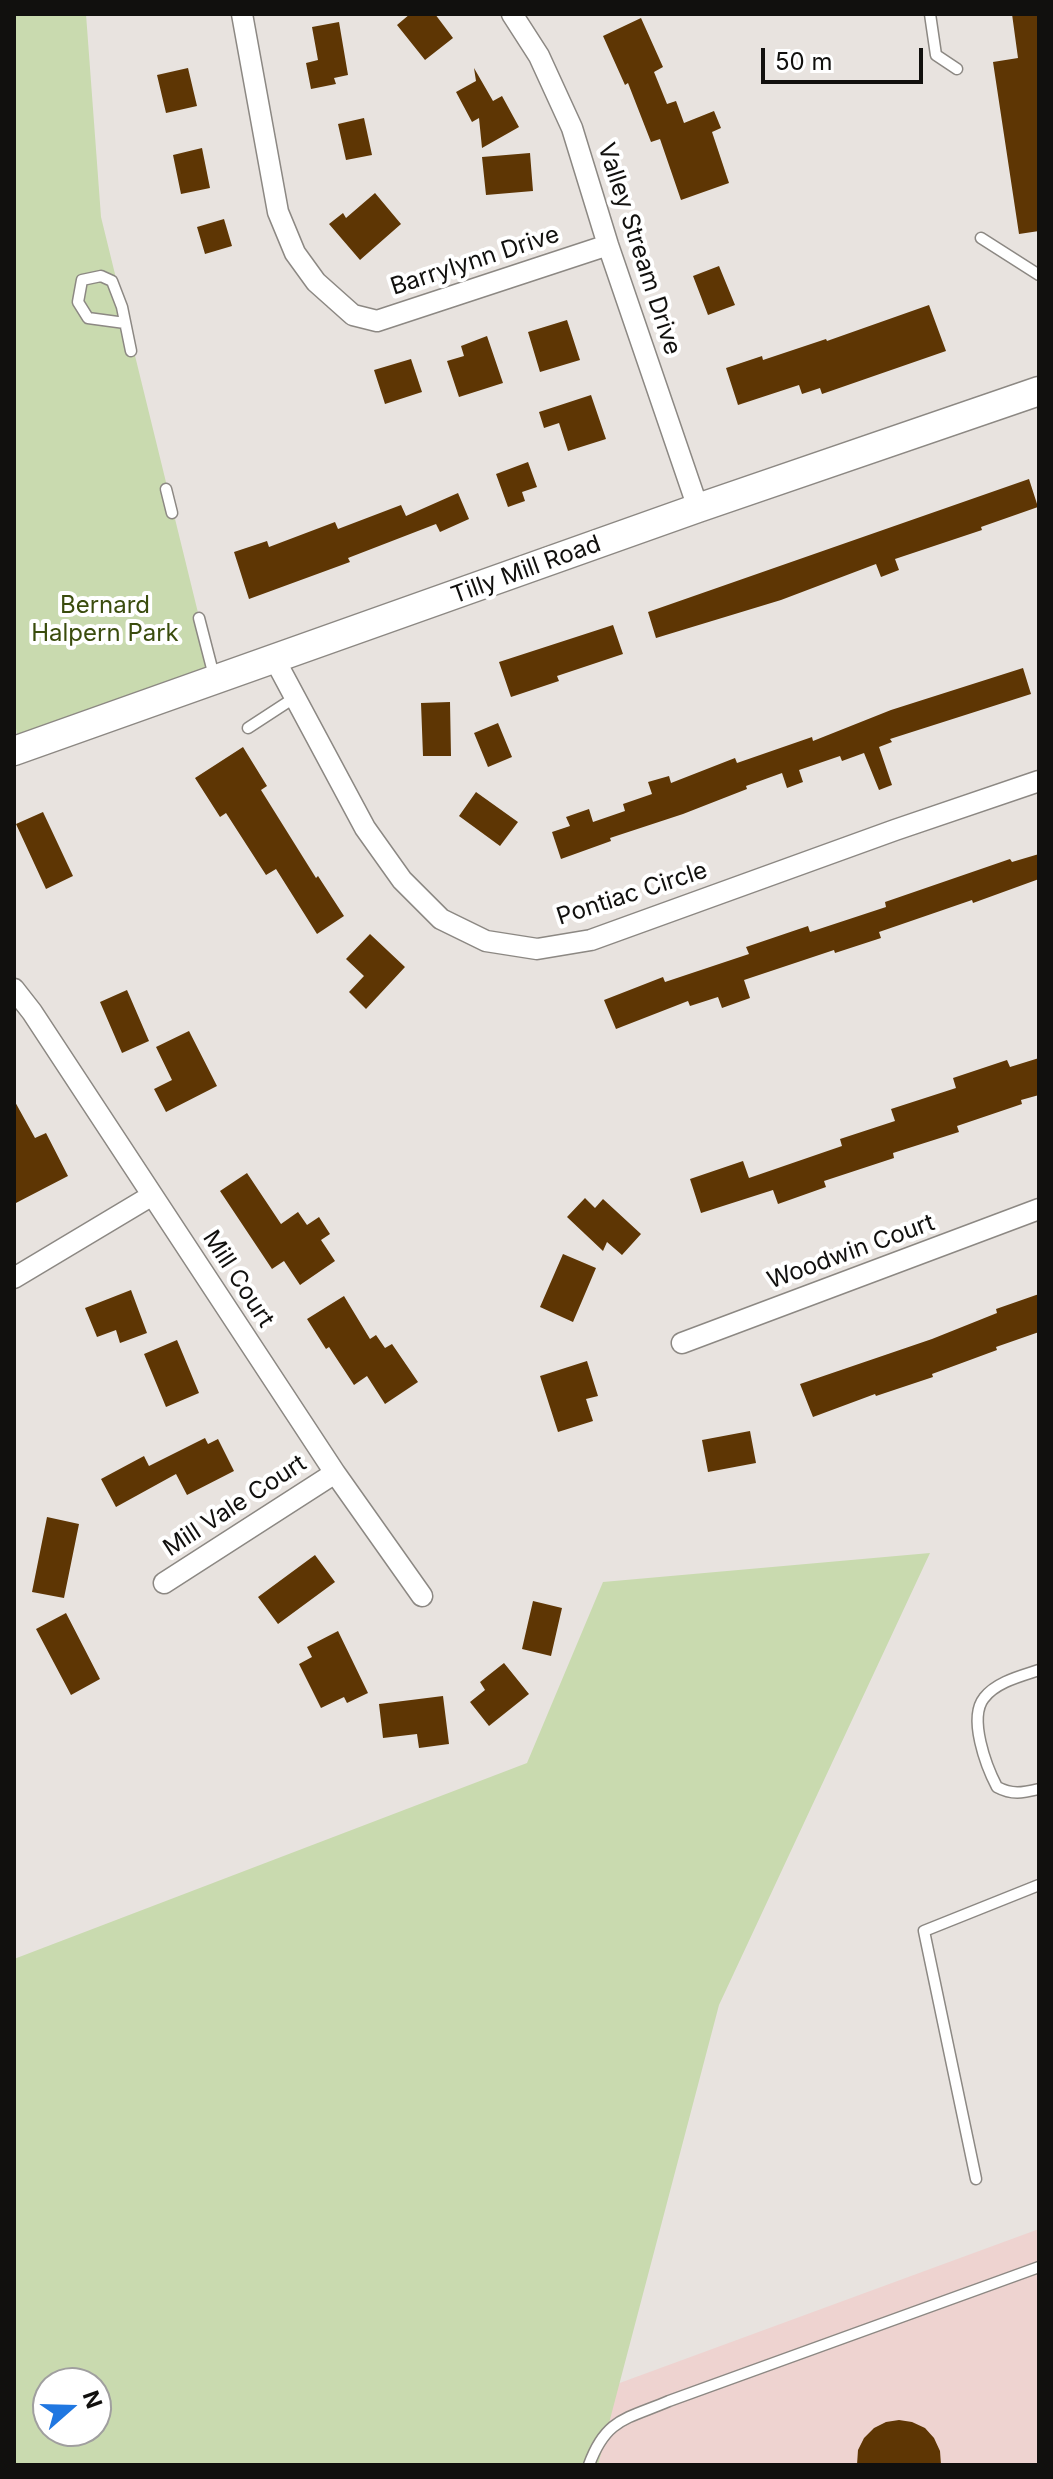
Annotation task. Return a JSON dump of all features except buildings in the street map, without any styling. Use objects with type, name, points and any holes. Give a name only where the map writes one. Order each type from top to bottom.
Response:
[{"type":"street","name":"Barrylynn Drive","points":[[242,14],[278,212],[295,253],[316,282],[353,315],[377,321],[608,245]]},
{"type":"street","name":"Valley Stream Drive","points":[[512,14],[539,56],[572,128],[608,245],[698,508]]},
{"type":"street","name":"Tilly Mill Road","points":[[14,751],[698,508],[1039,391]]},
{"type":"street","name":"Pontiac Circle","points":[[275,660],[365,828],[402,880],[441,919],[486,941],[537,949],[591,940],[1039,781]]},
{"type":"street","name":"Mill Court","points":[[14,989],[335,1473],[422,1596]]},
{"type":"street","points":[[14,1278],[151,1196]]},
{"type":"street","name":"Woodwin Court","points":[[682,1343],[1039,1209]]},
{"type":"street","name":"Mill Vale Court","points":[[164,1583],[335,1473]]},
{"type":"lane","points":[[930,14],[936,55],[957,69]]},
{"type":"lane","points":[[981,238],[1039,275]]},
{"type":"lane","points":[[125,323],[88,318],[78,302],[82,280],[101,276],[112,281],[125,323],[131,351]]},
{"type":"lane","points":[[166,489],[172,513]]},
{"type":"lane","points":[[199,618],[214,678]]},
{"type":"lane","points":[[248,728],[294,698]]},
{"type":"lane","points":[[1039,1670],[995,1687],[984,1697],[978,1709],[978,1725],[989,1773],[997,1787],[1008,1793],[1020,1794],[1039,1789]]},
{"type":"lane","points":[[976,2179],[924,1931],[1039,1885]]},
{"type":"lane","points":[[589,2465],[604,2432],[615,2424],[669,2401],[1039,2267]]},
{"type":"shaded area","points":[[1039,2229],[1039,2465],[501,2465],[489,2431]]},
{"type":"green space","name":"Bernard Halpern Park","points":[[14,14],[86,14],[101,217],[214,678],[19,749],[14,715]]},
{"type":"green space","points":[[930,1553],[719,2005],[598,2465],[14,2465],[14,1959],[527,1763],[603,1582]]}]
